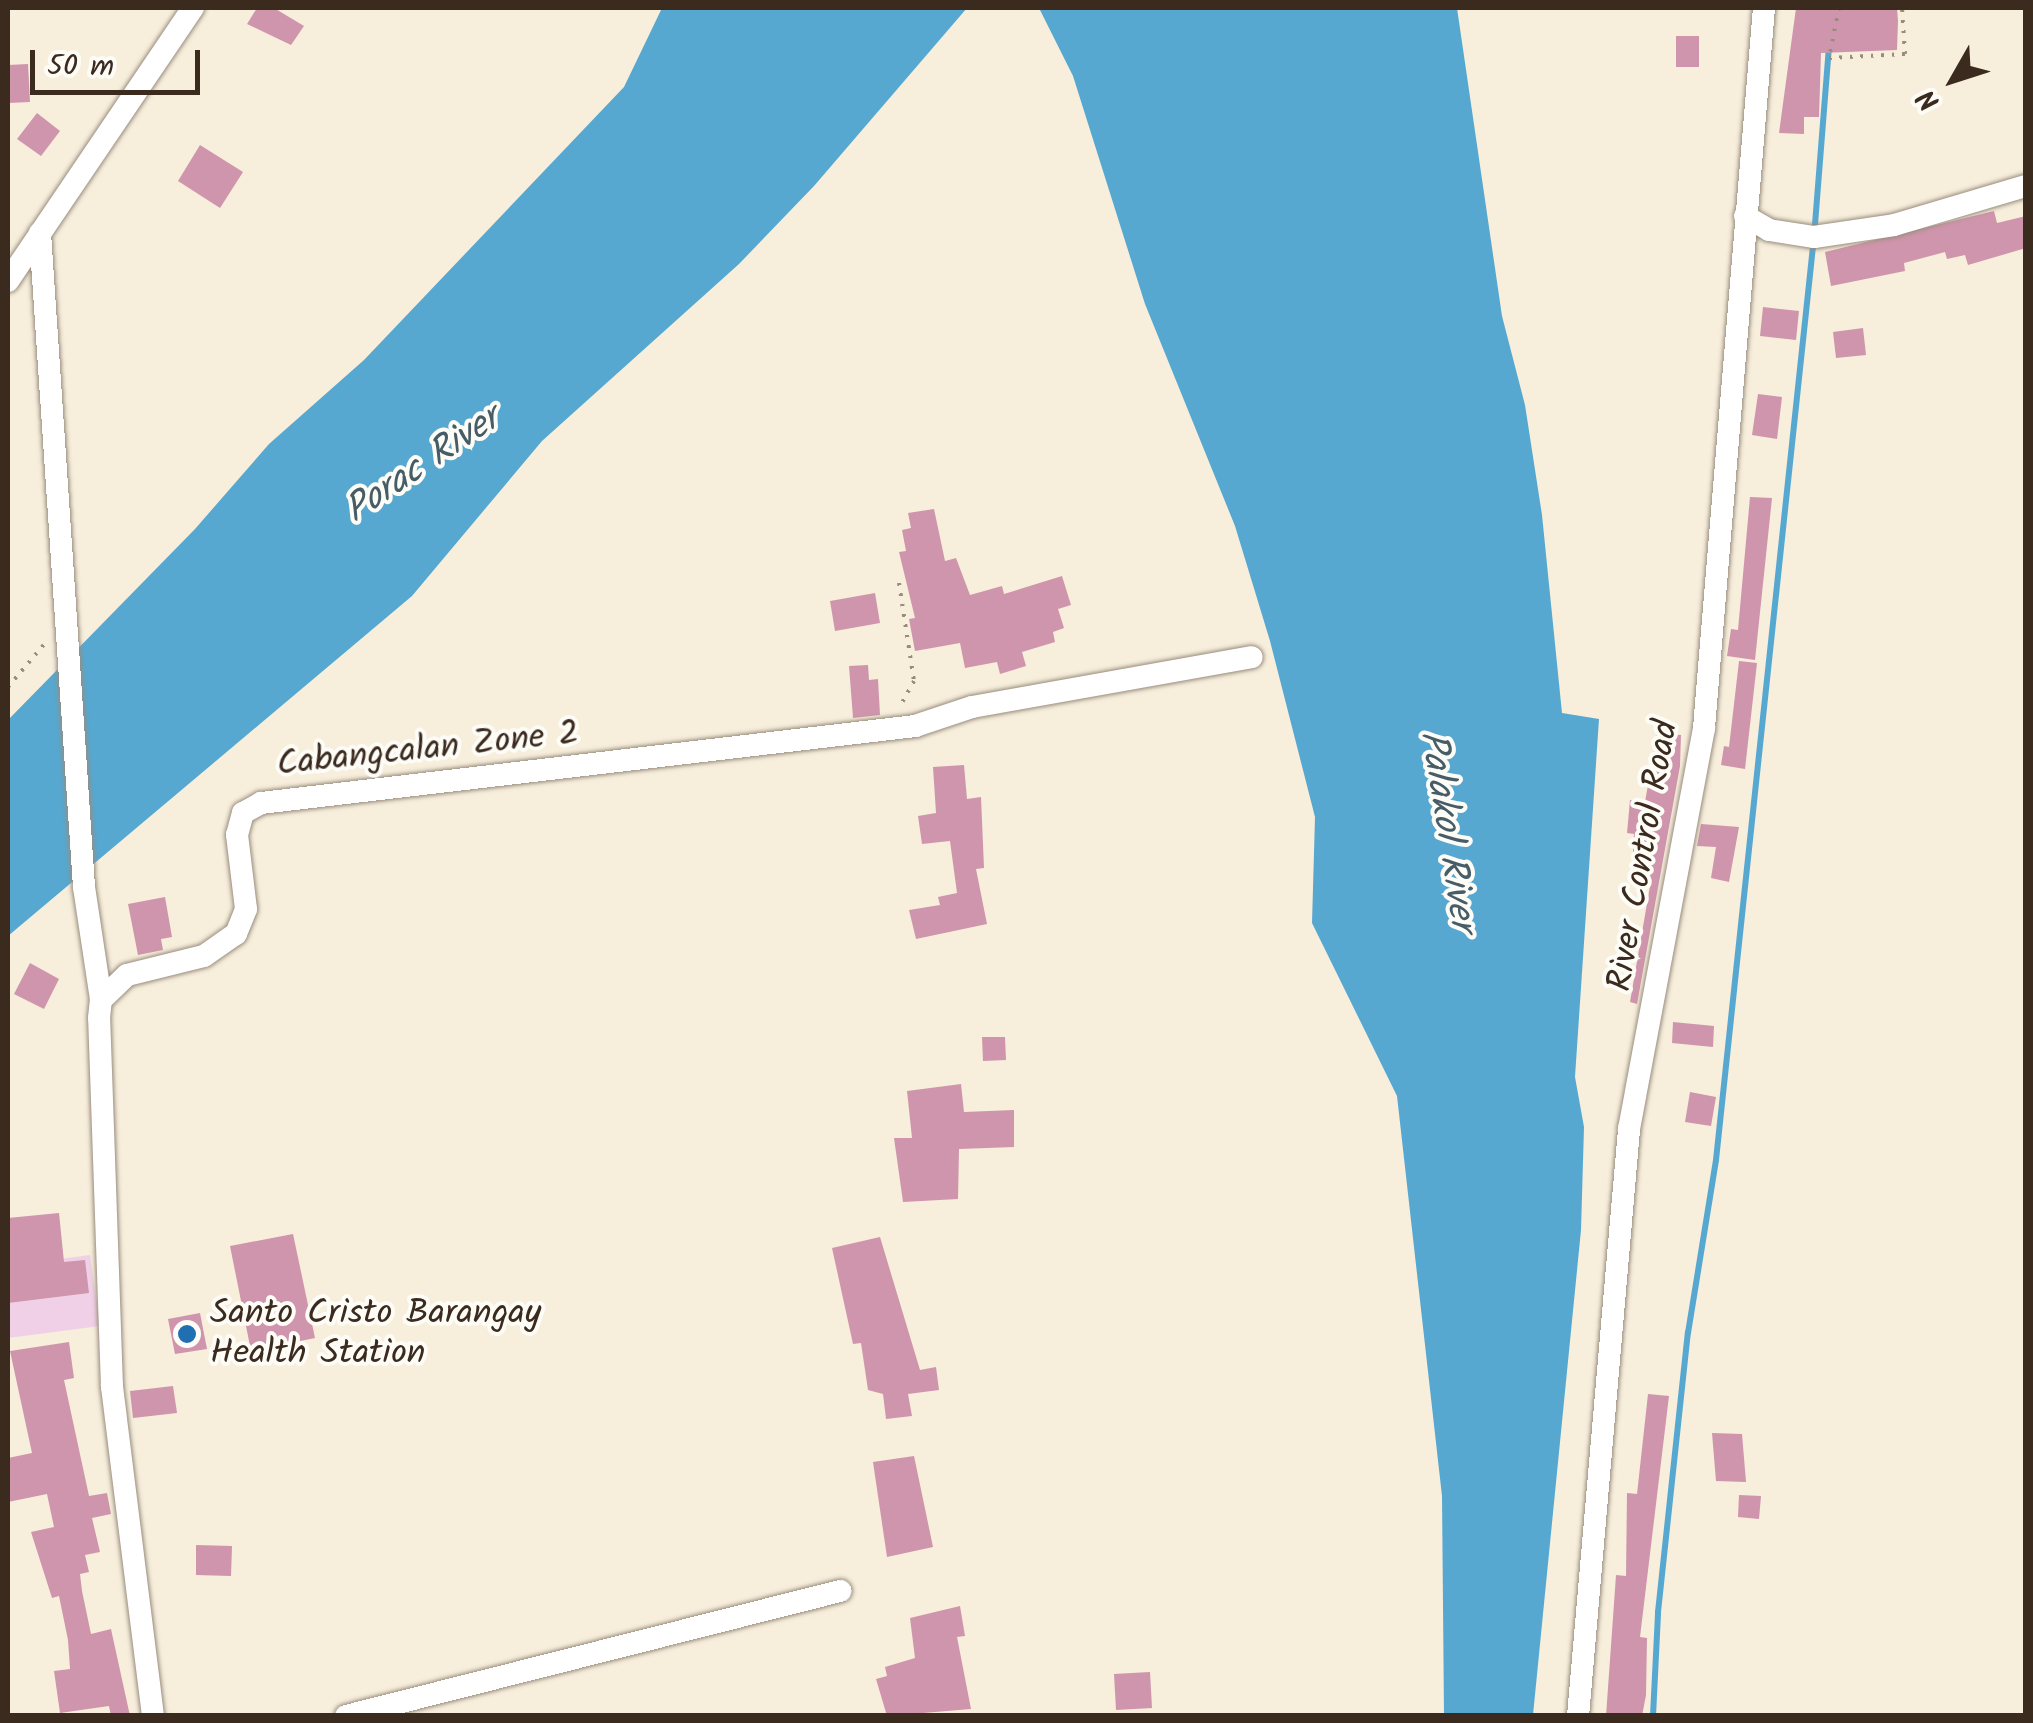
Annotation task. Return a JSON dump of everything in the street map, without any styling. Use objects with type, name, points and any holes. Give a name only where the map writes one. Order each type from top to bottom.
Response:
[{"type":"street","points":[[8,281],[193,8]]},
{"type":"street","name":"River Control Road","points":[[1578,1716],[1629,1129],[1704,728],[1764,8]]},
{"type":"street","points":[[1745,216],[1769,230],[1814,237],[1894,225],[2026,186]]},
{"type":"street","points":[[40,234],[84,887],[100,1000],[112,1387],[153,1716]]},
{"type":"street","name":"Cabangcalan Zone 2","points":[[100,1000],[127,974],[204,956],[236,934],[246,909],[238,823],[261,803],[888,730],[1252,657]]},
{"type":"street","points":[[346,1716],[840,1590]]},
{"type":"path","points":[[1838,8],[1828,58],[1905,54],[1902,8]]},
{"type":"path","points":[[888,730],[914,681],[899,583]]},
{"type":"path","points":[[8,687],[65,630]]},
{"type":"shaded area","points":[[90,1255],[100,1326],[8,1338],[8,1266]]},
{"type":"water","name":"Porac River","points":[[662,8],[967,8],[814,186],[739,264],[542,441],[412,596],[8,936],[8,720],[195,529],[269,444],[364,360],[624,87]]},
{"type":"water","name":"Palakol River","points":[[1039,8],[1457,8],[1502,316],[1525,405],[1542,515],[1562,713],[1599,719],[1575,1077],[1584,1127],[1581,1230],[1533,1715],[1444,1715],[1442,1496],[1397,1096],[1312,923],[1315,817],[1270,641],[1235,526],[1145,304],[1073,76]]},
{"type":"building","points":[[257,8],[274,8],[304,26],[291,45],[247,24]]},
{"type":"building","points":[[1796,8],[1897,8],[1898,21],[1897,50],[1821,53],[1819,117],[1804,117],[1804,134],[1779,133]]},
{"type":"building","points":[[1676,36],[1699,36],[1699,67],[1676,67]]},
{"type":"building","points":[[28,64],[30,102],[8,103],[8,65]]},
{"type":"building","points":[[37,113],[60,131],[41,156],[17,139]]},
{"type":"building","points":[[200,145],[243,172],[220,208],[178,181]]},
{"type":"building","points":[[1994,211],[1997,223],[2026,216],[2026,248],[1968,265],[1965,255],[1947,259],[1945,252],[1904,263],[1905,271],[1831,286],[1825,252]]},
{"type":"building","points":[[1763,307],[1799,311],[1796,340],[1760,336]]},
{"type":"building","points":[[1863,328],[1866,355],[1836,358],[1833,332]]},
{"type":"building","points":[[1758,394],[1782,397],[1777,439],[1752,435]]},
{"type":"building","points":[[1750,497],[1772,498],[1755,660],[1727,656],[1731,629],[1738,630]]},
{"type":"building","points":[[934,509],[945,561],[956,558],[970,595],[1002,586],[1004,594],[1062,576],[1071,605],[1058,609],[1064,628],[1053,632],[1055,642],[1022,652],[1026,666],[1000,674],[997,662],[965,668],[960,643],[915,651],[909,619],[915,618],[899,552],[906,551],[902,530],[911,528],[908,513]]},
{"type":"building","points":[[875,593],[880,623],[835,631],[830,601]]},
{"type":"building","points":[[1739,661],[1757,663],[1745,769],[1721,765],[1724,746],[1729,747]]},
{"type":"building","points":[[868,665],[869,680],[878,679],[880,715],[853,718],[849,666]]},
{"type":"building","points":[[1657,733],[1681,735],[1680,766],[1637,1004],[1630,1002],[1650,886],[1631,885],[1634,834],[1627,833],[1630,800],[1645,802]]},
{"type":"building","points":[[964,765],[967,799],[981,797],[984,868],[976,869],[987,924],[916,939],[909,910],[940,905],[938,897],[957,893],[950,841],[922,844],[918,816],[936,813],[933,767]]},
{"type":"building","points":[[1701,824],[1739,827],[1729,882],[1711,878],[1716,847],[1697,846]]},
{"type":"building","points":[[165,897],[172,937],[161,939],[163,950],[138,955],[128,904]]},
{"type":"building","points":[[30,963],[59,979],[44,1009],[14,994]]},
{"type":"building","points":[[1673,1022],[1714,1026],[1713,1047],[1672,1043]]},
{"type":"building","points":[[982,1037],[1005,1037],[1006,1060],[983,1061]]},
{"type":"building","points":[[961,1084],[964,1112],[1014,1110],[1014,1147],[959,1149],[958,1199],[903,1202],[894,1138],[912,1138],[907,1091]]},
{"type":"building","points":[[1690,1092],[1716,1097],[1711,1126],[1685,1122]]},
{"type":"building","points":[[59,1213],[64,1262],[85,1260],[89,1293],[8,1303],[8,1218]]},
{"type":"building","points":[[293,1234],[315,1338],[251,1351],[230,1246]]},
{"type":"building","points":[[880,1237],[920,1370],[936,1367],[939,1390],[908,1394],[912,1416],[886,1419],[883,1394],[868,1390],[861,1343],[853,1344],[832,1248]]},
{"type":"building","name":"Santo Cristo Barangay Health Station","points":[[200,1313],[207,1349],[175,1354],[168,1319]]},
{"type":"building","points":[[69,1342],[74,1378],[64,1380],[89,1496],[107,1493],[111,1514],[92,1518],[100,1552],[85,1555],[89,1572],[80,1574],[82,1591],[91,1634],[111,1629],[130,1716],[111,1716],[109,1706],[60,1713],[54,1671],[70,1669],[68,1640],[59,1596],[52,1598],[31,1532],[54,1527],[47,1494],[8,1502],[8,1458],[32,1453],[10,1351]]},
{"type":"building","points":[[173,1386],[177,1413],[133,1418],[130,1391]]},
{"type":"building","points":[[1648,1394],[1669,1396],[1640,1637],[1647,1638],[1646,1695],[1642,1716],[1606,1716],[1616,1575],[1626,1576],[1627,1493],[1637,1494]]},
{"type":"building","points":[[1712,1433],[1742,1434],[1746,1482],[1716,1481]]},
{"type":"building","points":[[914,1456],[933,1547],[887,1557],[873,1462]]},
{"type":"building","points":[[1739,1495],[1761,1496],[1759,1519],[1738,1517]]},
{"type":"building","points":[[196,1545],[232,1546],[231,1576],[196,1575]]},
{"type":"building","points":[[960,1606],[965,1636],[957,1637],[971,1709],[887,1716],[876,1679],[887,1676],[885,1667],[915,1658],[910,1618]]},
{"type":"building","points":[[1150,1672],[1152,1708],[1116,1710],[1114,1674]]},
{"type":"waterway","points":[[1653,1716],[1658,1612],[1688,1333],[1716,1160],[1814,237],[1829,46]]},
{"type":"place","name":"Santo Cristo Barangay Health Station","points":[[187,1334]]}]
